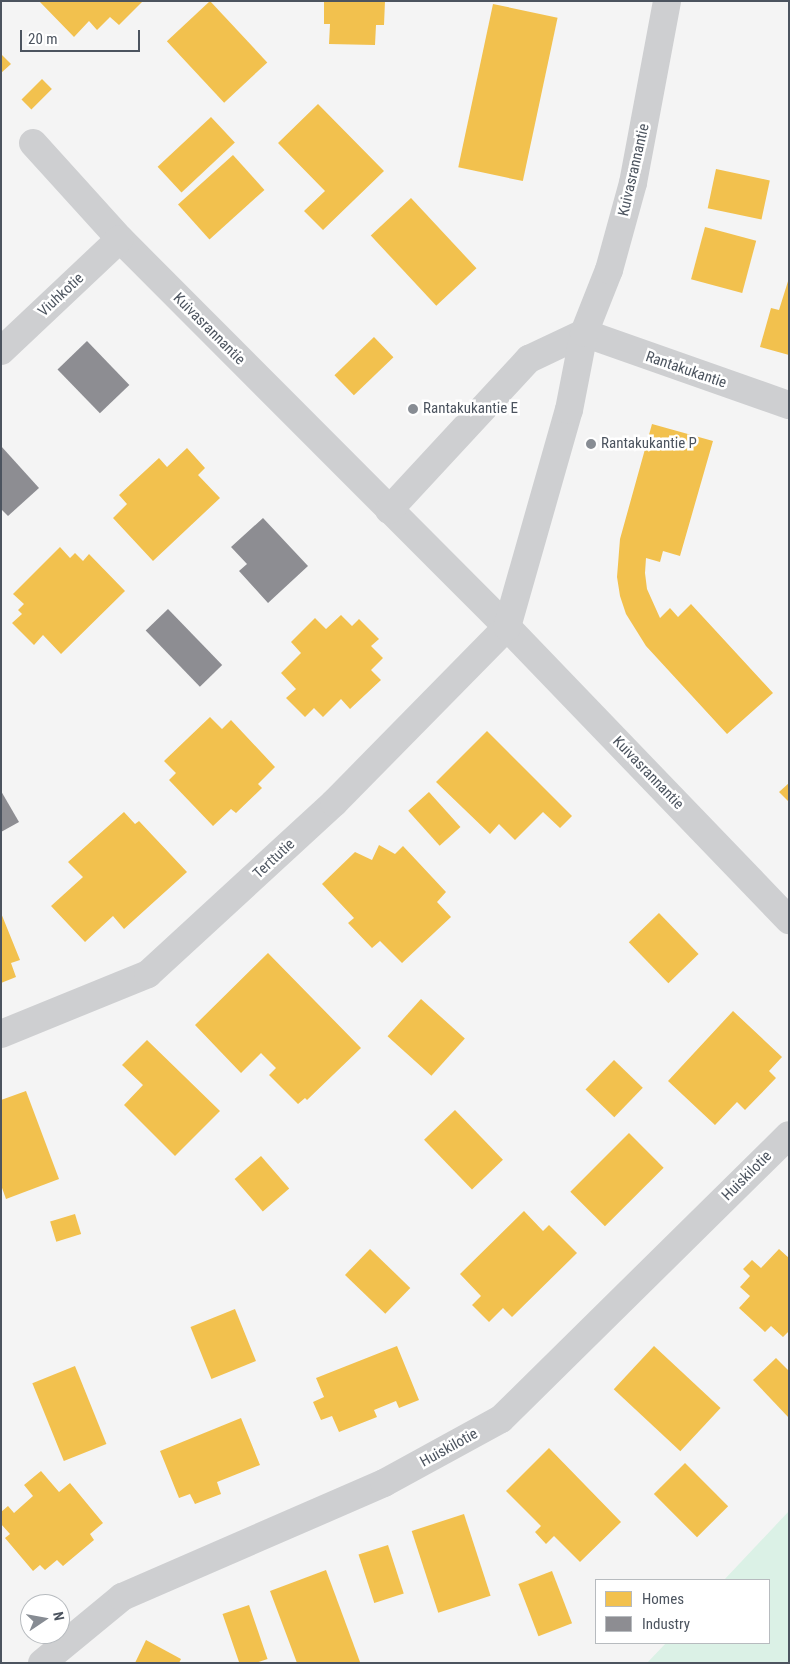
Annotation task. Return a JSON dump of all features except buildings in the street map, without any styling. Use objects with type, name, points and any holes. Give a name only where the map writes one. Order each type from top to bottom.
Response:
[{"type":"street","name":"Kuivasrannantie","points":[[507,626],[569,410],[584,334],[609,270],[633,183],[667,1]]},
{"type":"street","name":"Kuivasrannantie","points":[[33,143],[120,239],[507,626],[789,920]]},
{"type":"street","name":"Viuhkotie","points":[[1,351],[120,239]]},
{"type":"street","name":"Rantakukantie","points":[[584,334],[789,405]]},
{"type":"street","points":[[389,510],[529,359],[584,334]]},
{"type":"street","name":"Terttutie","points":[[1,1034],[148,974],[334,803],[507,626]]},
{"type":"street","name":"Huiskilotie","points":[[42,1663],[122,1597],[384,1483],[501,1420],[789,1135]]},
{"type":"green space","points":[[789,1511],[789,1663],[647,1663],[665,1644],[770,1644],[770,1579],[725,1579]]},
{"type":"place","name":"Rantakukantie E","points":[[413,409]]},
{"type":"place","name":"Rantakukantie P","points":[[591,444]]}]
